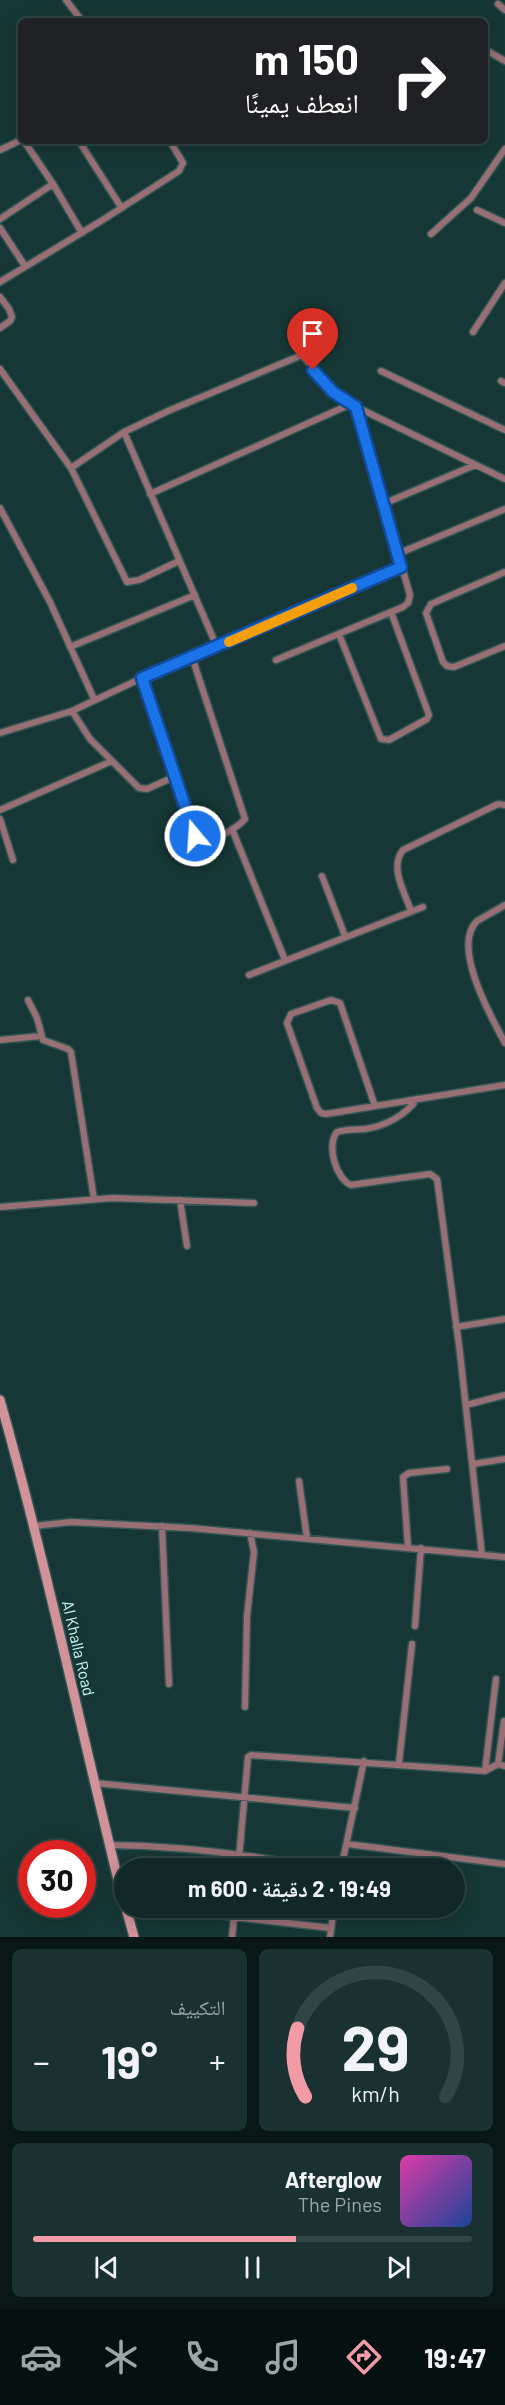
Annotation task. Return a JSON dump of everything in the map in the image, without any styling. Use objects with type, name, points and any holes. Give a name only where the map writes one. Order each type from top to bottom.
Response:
[{"type":"street","points":[[66,0],[80,18]]},
{"type":"street","points":[[498,4],[505,10]]},
{"type":"street","points":[[488,51],[505,61]]},
{"type":"street","points":[[0,150],[18,142]]},
{"type":"street","points":[[26,144],[82,233]]},
{"type":"street","points":[[81,144],[121,207]]},
{"type":"street","points":[[0,282],[82,233],[182,168],[183,163],[172,144]]},
{"type":"street","points":[[431,234],[471,198],[505,149]]},
{"type":"street","points":[[0,219],[53,184]]},
{"type":"street","points":[[477,210],[505,223]]},
{"type":"street","points":[[0,228],[25,266]]},
{"type":"street","points":[[473,332],[505,282]]},
{"type":"street","points":[[0,297],[12,317],[0,328]]},
{"type":"street","points":[[71,468],[124,432],[168,411],[302,355],[333,392],[353,406],[505,479]]},
{"type":"street","points":[[0,369],[71,468],[127,582],[139,580],[179,561]]},
{"type":"street","points":[[381,371],[505,430]]},
{"type":"street","points":[[150,494],[353,406]]},
{"type":"street","points":[[276,660],[407,605],[410,599],[353,406]]},
{"type":"street","points":[[124,432],[217,646]]},
{"type":"street","points":[[383,504],[475,465]]},
{"type":"street","points":[[0,508],[50,602],[94,699]]},
{"type":"street","points":[[397,554],[505,509]]},
{"type":"street","points":[[0,734],[72,711],[94,699],[401,567]]},
{"type":"street","points":[[505,572],[430,604],[426,613],[443,662],[447,666],[454,667],[505,646]]},
{"type":"street","points":[[70,647],[195,595]]},
{"type":"street","points":[[339,634],[381,739],[389,740],[428,719],[429,715],[391,612]]},
{"type":"street","points":[[142,678],[197,839],[208,840],[232,829],[244,821],[245,817],[192,657]]},
{"type":"street","points":[[72,711],[90,739],[139,788],[147,789],[176,776]]},
{"type":"street","points":[[0,810],[112,761]]},
{"type":"street","points":[[411,911],[396,867],[398,856],[403,850],[498,804],[505,805]]},
{"type":"street","points":[[0,819],[14,860]]},
{"type":"street","points":[[232,829],[285,960]]},
{"type":"street","points":[[322,876],[345,936]]},
{"type":"street","points":[[505,905],[477,921],[469,940],[472,970],[490,1015],[505,1043]]},
{"type":"street","points":[[249,975],[423,907]]},
{"type":"street","points":[[28,1000],[37,1017],[41,1036],[47,1042],[71,1052],[94,1199]]},
{"type":"street","points":[[375,1106],[340,1003],[331,1000],[291,1014],[287,1023],[317,1108],[321,1113],[326,1114],[505,1085]]},
{"type":"street","points":[[0,1040],[41,1036]]},
{"type":"street","points":[[417,1099],[408,1111],[387,1122],[366,1129],[337,1132],[332,1139],[333,1151],[343,1180],[351,1185],[359,1186],[430,1174],[435,1176],[466,1405],[482,1555]]},
{"type":"street","points":[[0,1207],[94,1199],[254,1203]]},
{"type":"street","points":[[180,1200],[187,1246]]},
{"type":"street","points":[[456,1327],[505,1319]]},
{"type":"street","points":[[466,1405],[505,1395]]},
{"type":"street","name":"Al Khalla Road","points":[[0,1400],[34,1526],[114,1864]]},
{"type":"street","points":[[473,1464],[505,1459]]},
{"type":"street","points":[[408,1547],[403,1477],[409,1473],[447,1469]]},
{"type":"street","points":[[299,1481],[307,1538]]},
{"type":"street","points":[[34,1526],[70,1522],[162,1526],[505,1557]]},
{"type":"street","points":[[162,1526],[169,1684]]},
{"type":"street","points":[[245,1707],[247,1616],[254,1552],[250,1533]]},
{"type":"street","points":[[415,1626],[422,1548]]},
{"type":"street","points":[[399,1763],[412,1644]]},
{"type":"street","points":[[485,1771],[496,1679]]},
{"type":"street","points":[[239,1858],[248,1757],[251,1755],[399,1763],[485,1771],[501,1765],[504,1721]]},
{"type":"street","points":[[344,1858],[364,1761]]},
{"type":"street","points":[[94,1783],[355,1808]]},
{"type":"street","points":[[347,1844],[505,1864]]},
{"type":"street","points":[[109,1845],[176,1848],[257,1858]]},
{"type":"street","name":"Al Khalla Road","points":[[128,1918],[134,1937]]},
{"type":"street","points":[[232,1937],[234,1918]]},
{"type":"street","points":[[243,1918],[331,1928]]},
{"type":"street","points":[[330,1937],[332,1918]]},
{"type":"slow traffic","points":[[229,642],[352,588]]},
{"type":"route","points":[[195,836],[142,678],[401,567],[356,407],[333,392],[313,370]]}]
